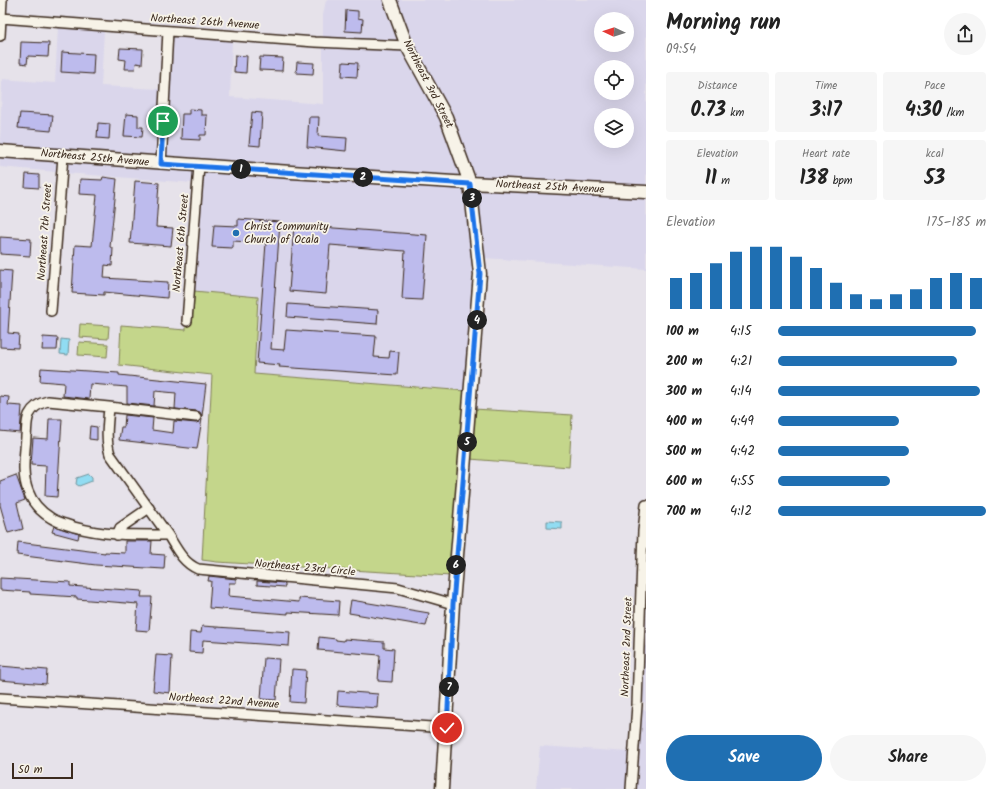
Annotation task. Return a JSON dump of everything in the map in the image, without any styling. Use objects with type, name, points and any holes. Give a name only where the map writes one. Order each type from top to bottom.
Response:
[{"type":"street","points":[[0,36],[2,0]]},
{"type":"street","name":"Northeast 3rd Street","points":[[390,0],[408,46],[446,116],[470,184],[480,274],[453,604],[447,728],[442,789]]},
{"type":"street","name":"Northeast 26th Avenue","points":[[1,18],[315,42],[408,46]]},
{"type":"street","points":[[161,164],[168,31]]},
{"type":"street","name":"Northeast 25th Avenue","points":[[0,151],[161,164],[470,184],[646,192]]},
{"type":"street","name":"Northeast 7th Street","points":[[51,311],[63,156]]},
{"type":"street","name":"Northeast 6th Street","points":[[187,321],[199,166]]},
{"type":"street","points":[[168,535],[117,535],[94,532],[58,522],[43,512],[31,498],[26,483],[24,467],[28,420],[35,407],[48,401],[110,406],[196,417]]},
{"type":"street","name":"Northeast 23rd Circle","points":[[110,406],[107,436],[110,454],[192,567],[198,569],[398,588],[453,604]]},
{"type":"street","name":"Northeast 2nd Street","points":[[631,789],[642,706],[643,531],[646,506]]},
{"type":"street","points":[[117,535],[120,528],[149,508]]},
{"type":"street","name":"Northeast 22nd Avenue","points":[[0,698],[447,728]]},
{"type":"shaded area","points":[[326,0],[385,0],[401,41],[323,38],[323,15]]},
{"type":"shaded area","points":[[395,0],[646,0],[646,187],[475,179],[412,45]]},
{"type":"shaded area","points":[[58,27],[104,30],[101,86],[160,89],[157,159],[0,146],[2,79],[55,83]]},
{"type":"shaded area","points":[[172,36],[232,40],[230,97],[323,104],[323,46],[404,50],[442,118],[464,179],[166,160]]},
{"type":"shaded area","points":[[0,155],[58,160],[57,172],[0,167]]},
{"type":"shaded area","points":[[67,160],[194,170],[193,183],[66,173]]},
{"type":"shaded area","points":[[203,171],[466,187],[476,274],[466,391],[254,374],[258,297],[194,291]]},
{"type":"shaded area","points":[[476,188],[646,196],[646,269],[484,258]]},
{"type":"shaded area","points":[[646,583],[646,702],[642,702]]},
{"type":"shaded area","points":[[641,710],[646,710],[646,789],[636,789]]},
{"type":"shaded area","points":[[540,746],[629,752],[626,789],[536,789]]},
{"type":"green space","points":[[194,291],[258,297],[254,374],[466,391],[451,576],[202,560],[212,375],[119,365],[121,325],[186,330],[186,325],[191,325]]},
{"type":"green space","points":[[80,324],[109,326],[108,339],[79,337]]},
{"type":"green space","points":[[79,342],[108,344],[107,357],[78,355]]},
{"type":"green space","points":[[474,409],[572,415],[569,467],[470,459]]},
{"type":"water","points":[[61,339],[69,340],[68,355],[60,354]]},
{"type":"water","points":[[89,474],[92,477],[92,481],[79,486],[76,484],[77,478]]},
{"type":"water","points":[[547,521],[562,522],[562,529],[547,528]]},
{"type":"building","points":[[346,10],[358,11],[358,18],[363,19],[362,32],[345,31]]},
{"type":"building","points":[[21,42],[49,43],[48,57],[28,56],[27,64],[20,63]]},
{"type":"building","points":[[120,48],[143,49],[142,64],[136,63],[135,69],[125,69],[126,60],[119,59]]},
{"type":"building","points":[[62,52],[94,54],[93,74],[61,72]]},
{"type":"building","points":[[235,55],[247,56],[246,73],[234,72]]},
{"type":"building","points":[[260,57],[283,58],[282,71],[259,70]]},
{"type":"building","points":[[297,62],[314,63],[313,74],[296,73]]},
{"type":"building","points":[[343,62],[358,63],[357,77],[342,76]]},
{"type":"building","points":[[189,109],[201,110],[201,115],[207,115],[206,135],[200,135],[200,140],[181,139],[182,114],[189,114]]},
{"type":"building","points":[[252,112],[262,113],[260,146],[249,145]]},
{"type":"building","points":[[20,113],[53,115],[51,131],[18,128]]},
{"type":"building","points":[[126,114],[138,115],[138,127],[143,127],[142,137],[124,136]]},
{"type":"building","points":[[309,117],[319,117],[318,136],[347,138],[346,151],[307,147]]},
{"type":"building","points":[[98,123],[110,124],[109,139],[97,138]]},
{"type":"building","points":[[26,174],[39,175],[39,188],[25,187]]},
{"type":"building","points":[[103,177],[117,179],[110,247],[113,248],[112,266],[105,265],[104,278],[168,282],[167,298],[104,292],[104,295],[72,293],[75,245],[92,246],[97,195],[79,194],[80,179],[102,180]]},
{"type":"building","points":[[135,181],[159,183],[156,227],[173,228],[171,246],[130,243]]},
{"type":"building","points":[[238,219],[280,222],[271,349],[284,350],[286,330],[376,336],[374,357],[389,358],[390,351],[399,352],[397,375],[279,367],[280,365],[257,363],[266,243],[233,241],[233,248],[212,247],[214,225],[238,226]]},
{"type":"building","points":[[294,225],[427,235],[422,300],[402,299],[405,251],[330,245],[326,294],[289,291]]},
{"type":"building","points":[[0,237],[31,239],[30,256],[0,254]]},
{"type":"building","points":[[0,270],[12,271],[8,333],[19,334],[18,348],[0,347]]},
{"type":"building","points":[[288,304],[378,310],[377,324],[287,317]]},
{"type":"building","points":[[43,337],[58,338],[57,350],[42,350]]},
{"type":"building","points":[[41,368],[119,373],[119,375],[206,384],[202,416],[200,412],[197,411],[175,409],[176,393],[155,391],[154,406],[127,403],[127,387],[90,384],[89,399],[63,396],[64,383],[40,381]]},
{"type":"building","points":[[0,396],[9,397],[8,405],[22,406],[20,433],[0,431]]},
{"type":"building","points":[[125,415],[153,418],[152,430],[173,433],[174,421],[196,423],[202,419],[197,449],[119,440],[121,427],[124,427]]},
{"type":"building","points":[[49,419],[62,419],[57,497],[45,496],[46,466],[31,465],[33,438],[48,439]]},
{"type":"building","points":[[90,426],[97,427],[97,440],[89,439]]},
{"type":"building","points":[[16,475],[25,500],[17,503],[23,529],[8,533],[0,505],[0,481]]},
{"type":"building","points":[[54,526],[79,534],[78,539],[52,532]]},
{"type":"building","points":[[125,541],[152,541],[151,554],[165,555],[164,569],[96,565],[17,555],[18,542],[105,553],[125,553]]},
{"type":"building","points":[[209,576],[236,579],[236,583],[229,583],[228,596],[299,602],[299,598],[339,601],[338,615],[288,612],[288,614],[209,608],[211,581],[208,581]]},
{"type":"building","points":[[0,578],[70,582],[70,586],[142,591],[141,597],[152,597],[149,631],[136,630],[138,604],[0,590]]},
{"type":"building","points":[[257,581],[285,583],[285,587],[257,585]]},
{"type":"building","points":[[351,600],[429,613],[426,626],[349,613]]},
{"type":"building","points":[[202,626],[290,632],[289,646],[203,640],[202,653],[189,652],[190,632],[201,633]]},
{"type":"building","points":[[319,637],[344,641],[344,639],[384,642],[384,648],[394,649],[392,682],[378,681],[380,655],[318,650]]},
{"type":"building","points":[[156,655],[172,656],[170,693],[153,691]]},
{"type":"building","points":[[264,658],[279,659],[276,700],[261,699]]},
{"type":"building","points":[[0,666],[47,670],[46,684],[0,680]]},
{"type":"building","points":[[292,669],[306,670],[304,703],[290,702]]},
{"type":"building","points":[[338,691],[378,694],[377,708],[337,705]]},
{"type":"place","name":"Christ Community Church of Ocala","points":[[236,233]]},
{"type":"route","points":[[163,121],[161,164],[470,184],[480,274],[453,604],[447,728]]}]
